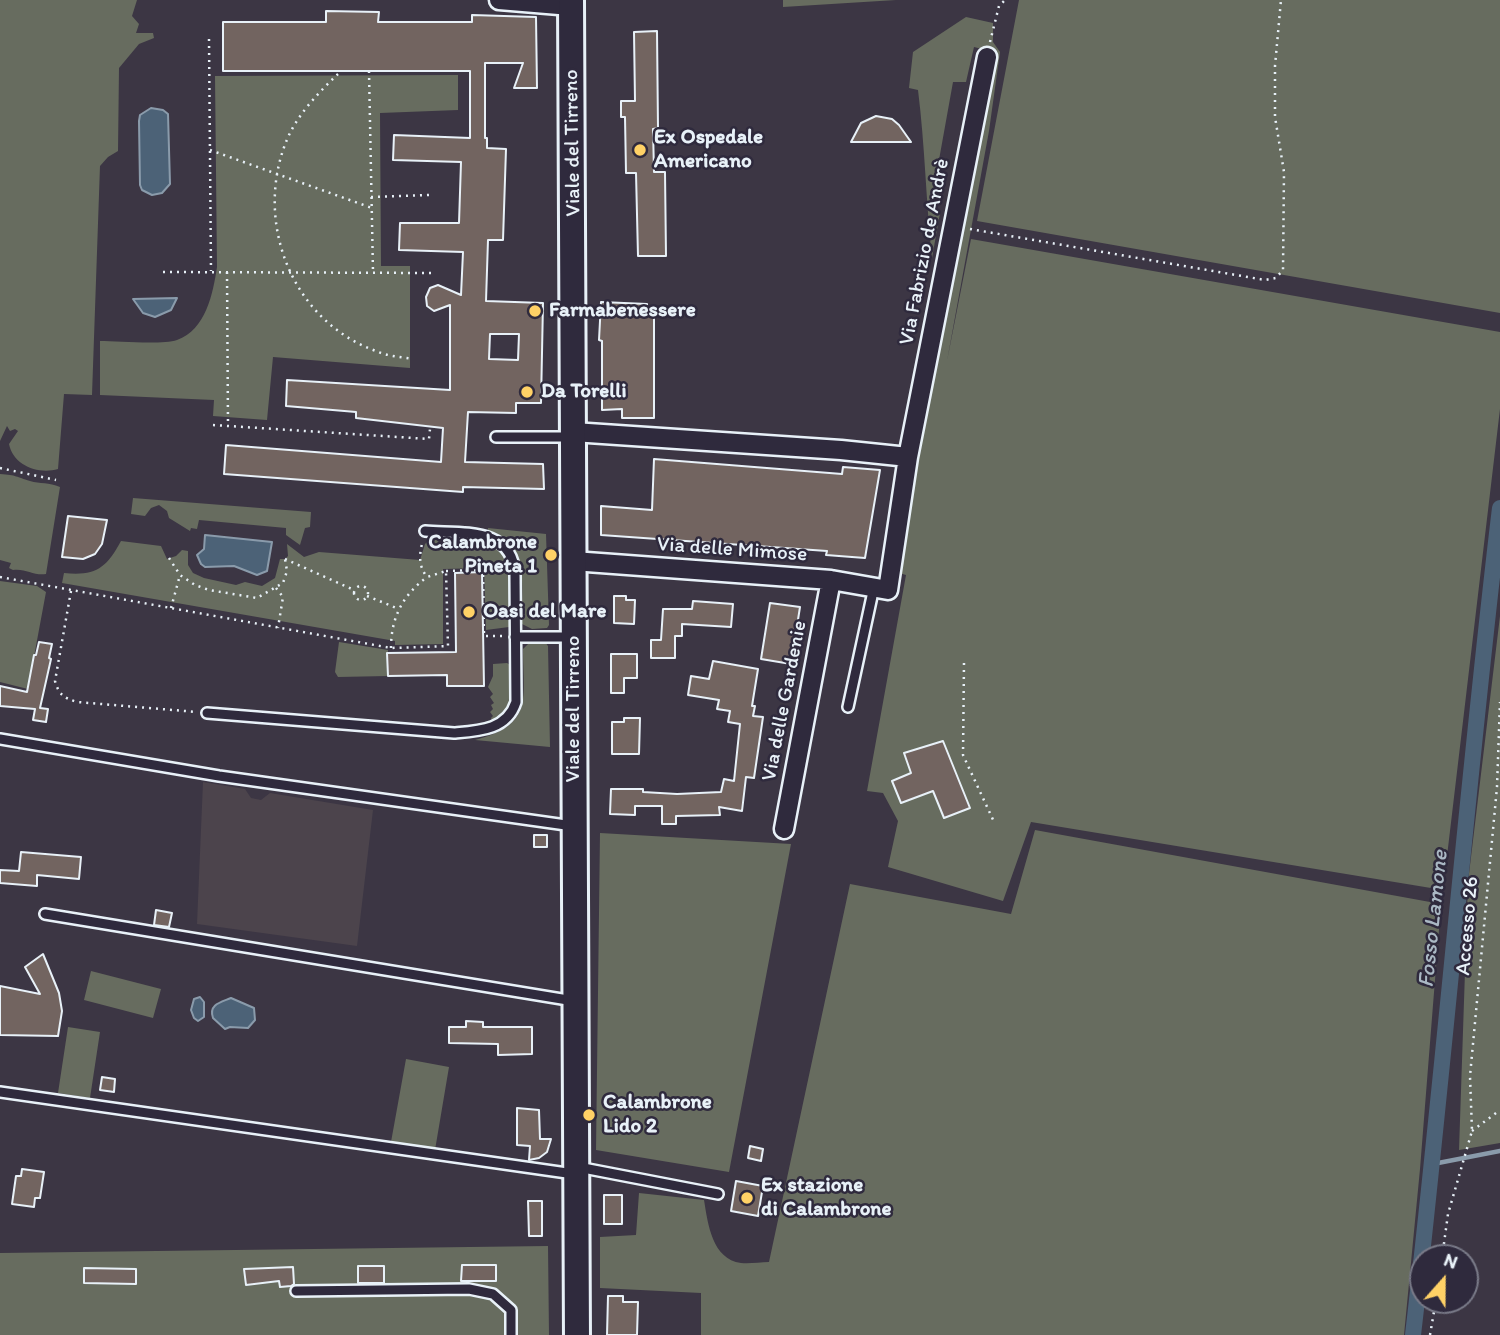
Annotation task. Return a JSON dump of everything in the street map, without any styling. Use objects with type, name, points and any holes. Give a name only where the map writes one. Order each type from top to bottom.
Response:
[{"type":"main road","name":"Viale del Tirreno","points":[[571,3],[577,1335]]},
{"type":"street","points":[[499,0],[571,3]]},
{"type":"street","name":"Via Fabrizio de Andrè","points":[[881,588],[986,57]]},
{"type":"street","points":[[573,435],[841,450],[908,457]]},
{"type":"street","name":"Via delle Mimose","points":[[573,561],[831,580],[881,588]]},
{"type":"street","name":"Via delle Gardenie","points":[[784,829],[831,580]]},
{"type":"lane","points":[[496,437],[573,435]]},
{"type":"lane","points":[[207,713],[454,733],[485,731],[503,722],[513,711],[516,702],[515,567],[508,549],[488,537],[425,531]]},
{"type":"lane","points":[[848,708],[881,588]]},
{"type":"lane","points":[[515,637],[573,636]]},
{"type":"lane","points":[[0,739],[219,776],[575,827]]},
{"type":"lane","points":[[44,914],[576,1001]]},
{"type":"lane","points":[[0,1091],[576,1170],[718,1194]]},
{"type":"lane","points":[[296,1291],[469,1289],[493,1294],[511,1310],[511,1335]]},
{"type":"path","points":[[986,57],[999,6],[1005,0]]},
{"type":"path","points":[[954,227],[1265,280],[1276,278],[1283,270],[1284,172],[1275,117],[1275,65],[1281,0]]},
{"type":"path","points":[[209,39],[211,272]]},
{"type":"path","points":[[369,71],[373,272]]},
{"type":"path","points":[[338,74],[296,124],[287,140],[277,174],[273,208],[279,247],[305,298],[325,321],[375,351],[412,359]]},
{"type":"path","points":[[210,150],[372,208]]},
{"type":"path","points":[[371,197],[429,195]]},
{"type":"path","points":[[163,272],[433,273]]},
{"type":"path","points":[[227,272],[228,425]]},
{"type":"path","points":[[213,425],[429,439],[430,429]]},
{"type":"path","points":[[0,468],[56,481]]},
{"type":"path","points":[[425,531],[420,560],[427,577]]},
{"type":"path","points":[[169,558],[180,575],[202,589],[251,598],[262,596],[283,583],[286,577],[285,559],[354,590]]},
{"type":"path","points":[[391,648],[391,631],[405,597],[427,577],[446,571],[483,570],[484,636],[515,637]]},
{"type":"path","points":[[0,577],[391,648],[448,646],[446,571]]},
{"type":"path","points":[[171,608],[180,575]]},
{"type":"path","points":[[364,587],[368,590],[367,596],[359,600],[354,595],[354,590],[364,587]]},
{"type":"path","points":[[276,588],[283,597],[278,628]]},
{"type":"path","points":[[71,590],[55,681],[58,692],[77,702],[207,713]]},
{"type":"path","points":[[367,596],[398,609]]},
{"type":"path","points":[[964,663],[965,761],[995,824]]},
{"type":"path","name":"Accesso 26","points":[[1444,1244],[1448,1214],[1472,1131],[1470,1076],[1497,787],[1500,702]]},
{"type":"path","points":[[956,709],[964,710]]},
{"type":"path","points":[[1472,1131],[1500,1110]]},
{"type":"path","points":[[1430,1335],[1434,1314]]},
{"type":"shaded area","points":[[203,782],[245,789],[251,798],[261,800],[270,793],[373,810],[357,946],[197,924]]},
{"type":"green space","points":[[0,0],[137,0],[132,16],[139,24],[136,33],[153,33],[154,38],[139,44],[119,68],[118,151],[100,166],[92,395],[64,394],[58,469],[50,471],[27,467],[16,458],[9,444],[18,431],[15,429],[10,431],[7,426],[0,441]]},
{"type":"green space","points":[[783,0],[896,0],[783,7]]},
{"type":"green space","points":[[1019,0],[1500,0],[1500,313],[977,221]]},
{"type":"green space","points":[[966,17],[993,23],[993,42],[1000,52],[989,131],[947,361],[971,239],[1500,332],[1500,409],[1443,890],[1031,822],[1003,901],[888,867],[898,821],[883,793],[867,791],[906,575],[899,573],[895,566],[990,51],[974,47],[966,82],[953,82],[930,210],[940,213],[932,258],[918,90],[909,88],[913,52]]},
{"type":"green space","points":[[458,75],[458,110],[380,113],[381,266],[410,266],[410,368],[273,357],[267,420],[213,416],[214,400],[100,395],[100,341],[151,343],[177,340],[195,328],[210,299],[217,267],[215,76]]},
{"type":"green space","points":[[0,474],[60,487],[46,574],[13,570],[9,568],[11,563],[0,560]]},
{"type":"green space","points":[[133,498],[311,512],[310,527],[305,528],[300,545],[286,535],[286,528],[199,520],[197,529],[191,528],[190,531],[169,518],[167,511],[159,505],[151,508],[145,516],[131,514]]},
{"type":"green space","points":[[488,528],[546,534],[547,628],[532,629],[522,624],[522,582],[517,557],[502,538],[488,532]]},
{"type":"green space","points":[[431,538],[489,543],[500,550],[510,569],[509,627],[486,630],[484,568],[443,569],[443,644],[395,645],[395,641],[62,583],[64,573],[84,573],[99,569],[121,541],[161,546],[167,559],[182,550],[188,551],[188,565],[193,573],[236,585],[245,582],[262,586],[275,578],[280,559],[288,556],[287,544],[304,557],[319,552],[420,560],[425,544]]},
{"type":"green space","points":[[0,581],[37,586],[46,592],[28,689],[0,682]]},
{"type":"green space","points":[[1500,616],[1500,1143],[1459,1150],[1468,882]]},
{"type":"green space","points":[[339,642],[388,650],[388,676],[338,677],[335,672]]},
{"type":"green space","points":[[545,642],[548,646],[550,747],[475,740],[494,734],[516,718],[523,696],[523,649],[529,643]]},
{"type":"green space","points":[[507,663],[512,666],[511,698],[505,711],[492,721],[490,712],[494,703],[490,697],[493,694],[488,687],[493,676],[493,664]]},
{"type":"green space","points":[[1035,830],[1441,904],[1420,1169],[1413,1244],[1409,1244],[1409,1283],[1404,1335],[701,1335],[701,1293],[600,1288],[600,1237],[636,1235],[639,1193],[704,1200],[713,1239],[724,1255],[741,1263],[769,1262],[850,884],[1011,914]]},
{"type":"green space","points":[[600,833],[791,844],[729,1172],[596,1150]]},
{"type":"green space","points":[[91,971],[161,989],[153,1018],[84,1000]]},
{"type":"green space","points":[[68,1027],[100,1032],[90,1098],[58,1093]]},
{"type":"green space","points":[[406,1059],[449,1067],[435,1150],[391,1142]]},
{"type":"green space","points":[[548,1246],[549,1335],[0,1335],[0,1253]]},
{"type":"water","points":[[151,108],[163,110],[168,114],[170,184],[162,193],[152,195],[142,190],[140,185],[139,121],[140,115]]},
{"type":"water","points":[[177,298],[171,310],[155,317],[143,313],[133,299]]},
{"type":"water","points":[[205,535],[272,542],[267,571],[257,575],[234,566],[205,567],[197,555],[204,549]]},
{"type":"water","points":[[200,997],[204,1002],[204,1017],[198,1021],[191,1010],[194,999]]},
{"type":"water","points":[[231,998],[254,1008],[255,1020],[248,1028],[225,1029],[213,1018],[214,1007]]},
{"type":"building","points":[[326,11],[379,12],[378,22],[472,22],[472,15],[536,17],[537,88],[514,88],[523,63],[485,63],[487,148],[506,149],[503,240],[488,240],[486,301],[543,303],[541,403],[516,403],[516,413],[468,412],[465,462],[543,464],[544,489],[463,487],[463,492],[224,474],[226,445],[441,462],[443,428],[356,418],[356,412],[286,406],[287,380],[450,390],[450,305],[434,311],[427,306],[426,297],[430,288],[438,285],[461,295],[463,252],[399,250],[400,223],[459,223],[461,162],[393,160],[394,135],[470,138],[470,71],[223,71],[223,22],[326,22]],"holes":[[[490,334],[519,334],[518,360],[489,359]]]},
{"type":"building","name":"Ex Ospedale Americano","points":[[657,31],[658,128],[653,129],[654,172],[665,172],[666,256],[638,256],[636,173],[626,173],[625,117],[621,117],[621,101],[635,101],[634,32]]},
{"type":"building","points":[[876,116],[892,119],[911,142],[851,142],[861,123]]},
{"type":"building","points":[[601,302],[647,304],[647,309],[654,309],[654,418],[622,418],[622,409],[602,410],[602,341],[599,340]]},
{"type":"building","points":[[654,459],[842,474],[843,467],[880,470],[865,558],[826,555],[827,551],[601,535],[601,506],[652,510]]},
{"type":"building","points":[[68,516],[107,520],[102,544],[95,554],[83,559],[62,557]]},
{"type":"building","name":"Oasi del Mare","points":[[482,572],[484,686],[447,686],[447,675],[388,676],[387,653],[456,652],[455,573]]},
{"type":"building","points":[[614,596],[626,596],[626,600],[635,600],[634,624],[614,623]]},
{"type":"building","points":[[693,601],[733,604],[731,627],[682,624],[682,636],[675,636],[675,658],[651,658],[651,640],[661,640],[663,609],[692,609]]},
{"type":"building","points":[[770,603],[800,607],[791,664],[761,659]]},
{"type":"building","points":[[39,642],[52,644],[40,708],[48,709],[46,722],[33,720],[35,709],[0,706],[0,686],[27,692]]},
{"type":"building","points":[[611,654],[637,654],[637,678],[624,678],[624,693],[611,693]]},
{"type":"building","points":[[713,661],[758,669],[753,716],[763,717],[754,778],[746,777],[742,811],[719,807],[720,815],[676,816],[676,824],[662,824],[662,806],[635,806],[635,815],[610,814],[611,789],[643,789],[643,792],[677,794],[721,792],[724,779],[734,781],[740,724],[728,722],[730,711],[717,709],[719,700],[688,695],[691,676],[709,679]]},
{"type":"building","points":[[624,718],[640,718],[639,754],[612,754],[612,722],[624,722]]},
{"type":"building","points":[[943,741],[970,808],[944,818],[933,791],[901,803],[892,781],[911,773],[904,753]]},
{"type":"building","points":[[534,835],[547,835],[547,847],[534,847]]},
{"type":"building","points":[[21,852],[81,857],[79,879],[37,875],[37,886],[0,883],[0,870],[19,871]]},
{"type":"building","points":[[156,910],[172,913],[169,927],[154,925]]},
{"type":"building","points":[[43,954],[59,993],[62,1011],[58,1036],[0,1035],[0,986],[40,994],[25,967]]},
{"type":"building","points":[[466,1021],[483,1022],[483,1027],[532,1027],[532,1054],[498,1055],[498,1044],[449,1043],[449,1027],[466,1027]]},
{"type":"building","points":[[102,1077],[115,1079],[114,1092],[100,1090]]},
{"type":"building","points":[[517,1108],[539,1110],[540,1139],[551,1139],[547,1152],[539,1158],[529,1160],[530,1146],[517,1145]]},
{"type":"building","points":[[750,1146],[763,1149],[761,1161],[748,1158]]},
{"type":"building","points":[[22,1169],[44,1172],[40,1198],[35,1198],[34,1207],[12,1204],[16,1176],[21,1176]]},
{"type":"building","name":"Ex stazione di Calambrone","points":[[736,1181],[763,1186],[758,1216],[731,1211]]},
{"type":"building","points":[[604,1195],[622,1195],[622,1224],[604,1224]]},
{"type":"building","points":[[528,1201],[542,1201],[542,1236],[529,1236]]},
{"type":"building","points":[[462,1265],[496,1265],[496,1281],[461,1281]]},
{"type":"building","points":[[358,1266],[384,1266],[384,1283],[358,1283]]},
{"type":"building","points":[[293,1267],[294,1284],[291,1286],[280,1287],[279,1281],[246,1285],[244,1269]]},
{"type":"building","points":[[84,1268],[136,1269],[136,1284],[84,1283]]},
{"type":"building","points":[[608,1296],[623,1296],[623,1302],[638,1302],[637,1335],[607,1335]]},
{"type":"waterway","name":"Fosso Lamone","points":[[1413,1335],[1500,508]]},
{"type":"waterway","points":[[1433,1164],[1500,1151]]},
{"type":"place","name":"Ex Ospedale Americano","points":[[640,150]]},
{"type":"place","name":"Farmabenessere","points":[[535,311]]},
{"type":"place","name":"Da Torelli","points":[[527,392]]},
{"type":"place","name":"Calambrone Pineta 1","points":[[551,555]]},
{"type":"place","name":"Oasi del Mare","points":[[469,612]]},
{"type":"place","name":"Calambrone Lido 2","points":[[589,1115]]},
{"type":"place","name":"Ex stazione di Calambrone","points":[[747,1198]]}]
